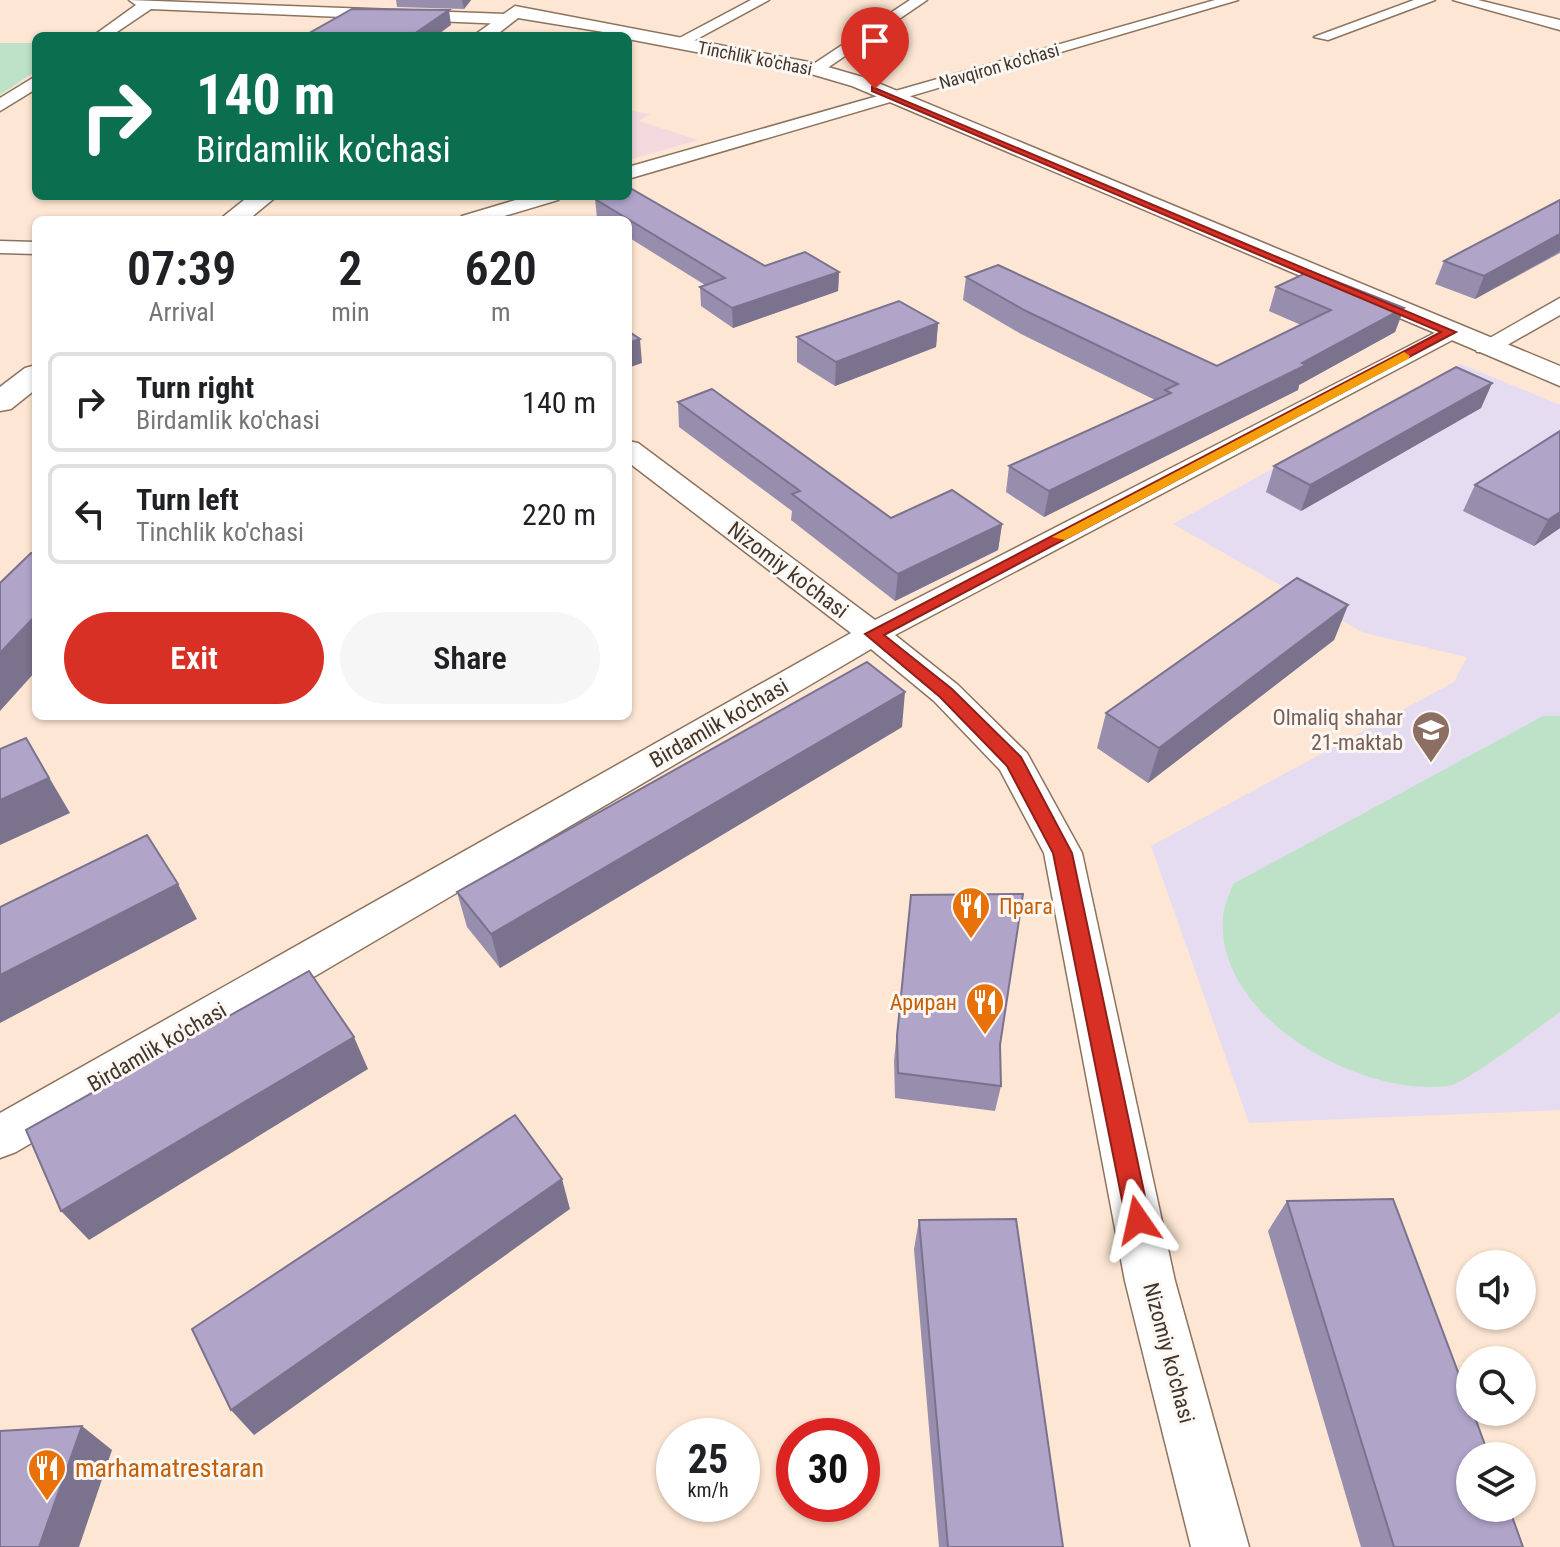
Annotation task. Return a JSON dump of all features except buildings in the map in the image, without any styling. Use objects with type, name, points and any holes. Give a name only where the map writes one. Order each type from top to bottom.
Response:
[{"type":"main road","name":"Tinchlik ko'chasi","points":[[517,11],[623,32]]},
{"type":"main road","points":[[488,32],[517,11]]},
{"type":"main road","name":"Tinchlik ko'chasi","points":[[632,34],[814,69],[859,82],[1560,377]]},
{"type":"main road","points":[[238,216],[260,200]]},
{"type":"main road","points":[[0,402],[32,377]]},
{"type":"street","points":[[730,0],[759,2]]},
{"type":"street","points":[[814,69],[920,0]]},
{"type":"street","name":"Navqiron ko'chasi","points":[[632,172],[1231,0]]},
{"type":"street","points":[[1322,37],[1428,0]]},
{"type":"street","points":[[1460,0],[1560,25]]},
{"type":"street","points":[[106,32],[146,1],[517,11]]},
{"type":"street","points":[[678,43],[759,2]]},
{"type":"street","points":[[0,106],[32,84]]},
{"type":"street","points":[[483,216],[537,200]]},
{"type":"street","points":[[0,247],[32,248]]},
{"type":"street","points":[[1486,347],[1560,305]]},
{"type":"street","name":"Birdamlik ko'chasi","points":[[0,1137],[873,634],[1450,332]]},
{"type":"street","name":"Nizomiy ko'chasi","points":[[632,452],[946,693],[1014,762],[1063,853],[1150,1281],[1220,1547]]},
{"type":"shaded area","points":[[632,111],[650,114],[639,121],[698,140],[632,159]]},
{"type":"shaded area","name":"Olmaliq shahar 21-maktab","points":[[1461,364],[1560,405],[1560,1110],[1249,1123],[1151,846],[1454,682],[1467,657],[1364,633],[1173,524]]},
{"type":"green space","points":[[0,43],[32,43],[32,74],[0,95]]},
{"type":"green space","points":[[1543,716],[1560,716],[1560,1012],[1486,1065],[1448,1086],[1413,1086],[1375,1079],[1337,1064],[1300,1044],[1268,1018],[1243,988],[1227,955],[1223,914],[1233,884]]},
{"type":"slow traffic","points":[[1059,537],[1404,356]]},
{"type":"place","name":"Olmaliq shahar 21-maktab","points":[[1431,764]]},
{"type":"place","name":"Прага","points":[[971,940]]},
{"type":"place","name":"Ариран","points":[[985,1036]]},
{"type":"place","name":"marhamatrestaran","points":[[47,1502]]},
{"type":"route","points":[[875,89],[1450,332],[873,634],[946,693],[1014,762],[1063,853],[1138,1220]]}]
